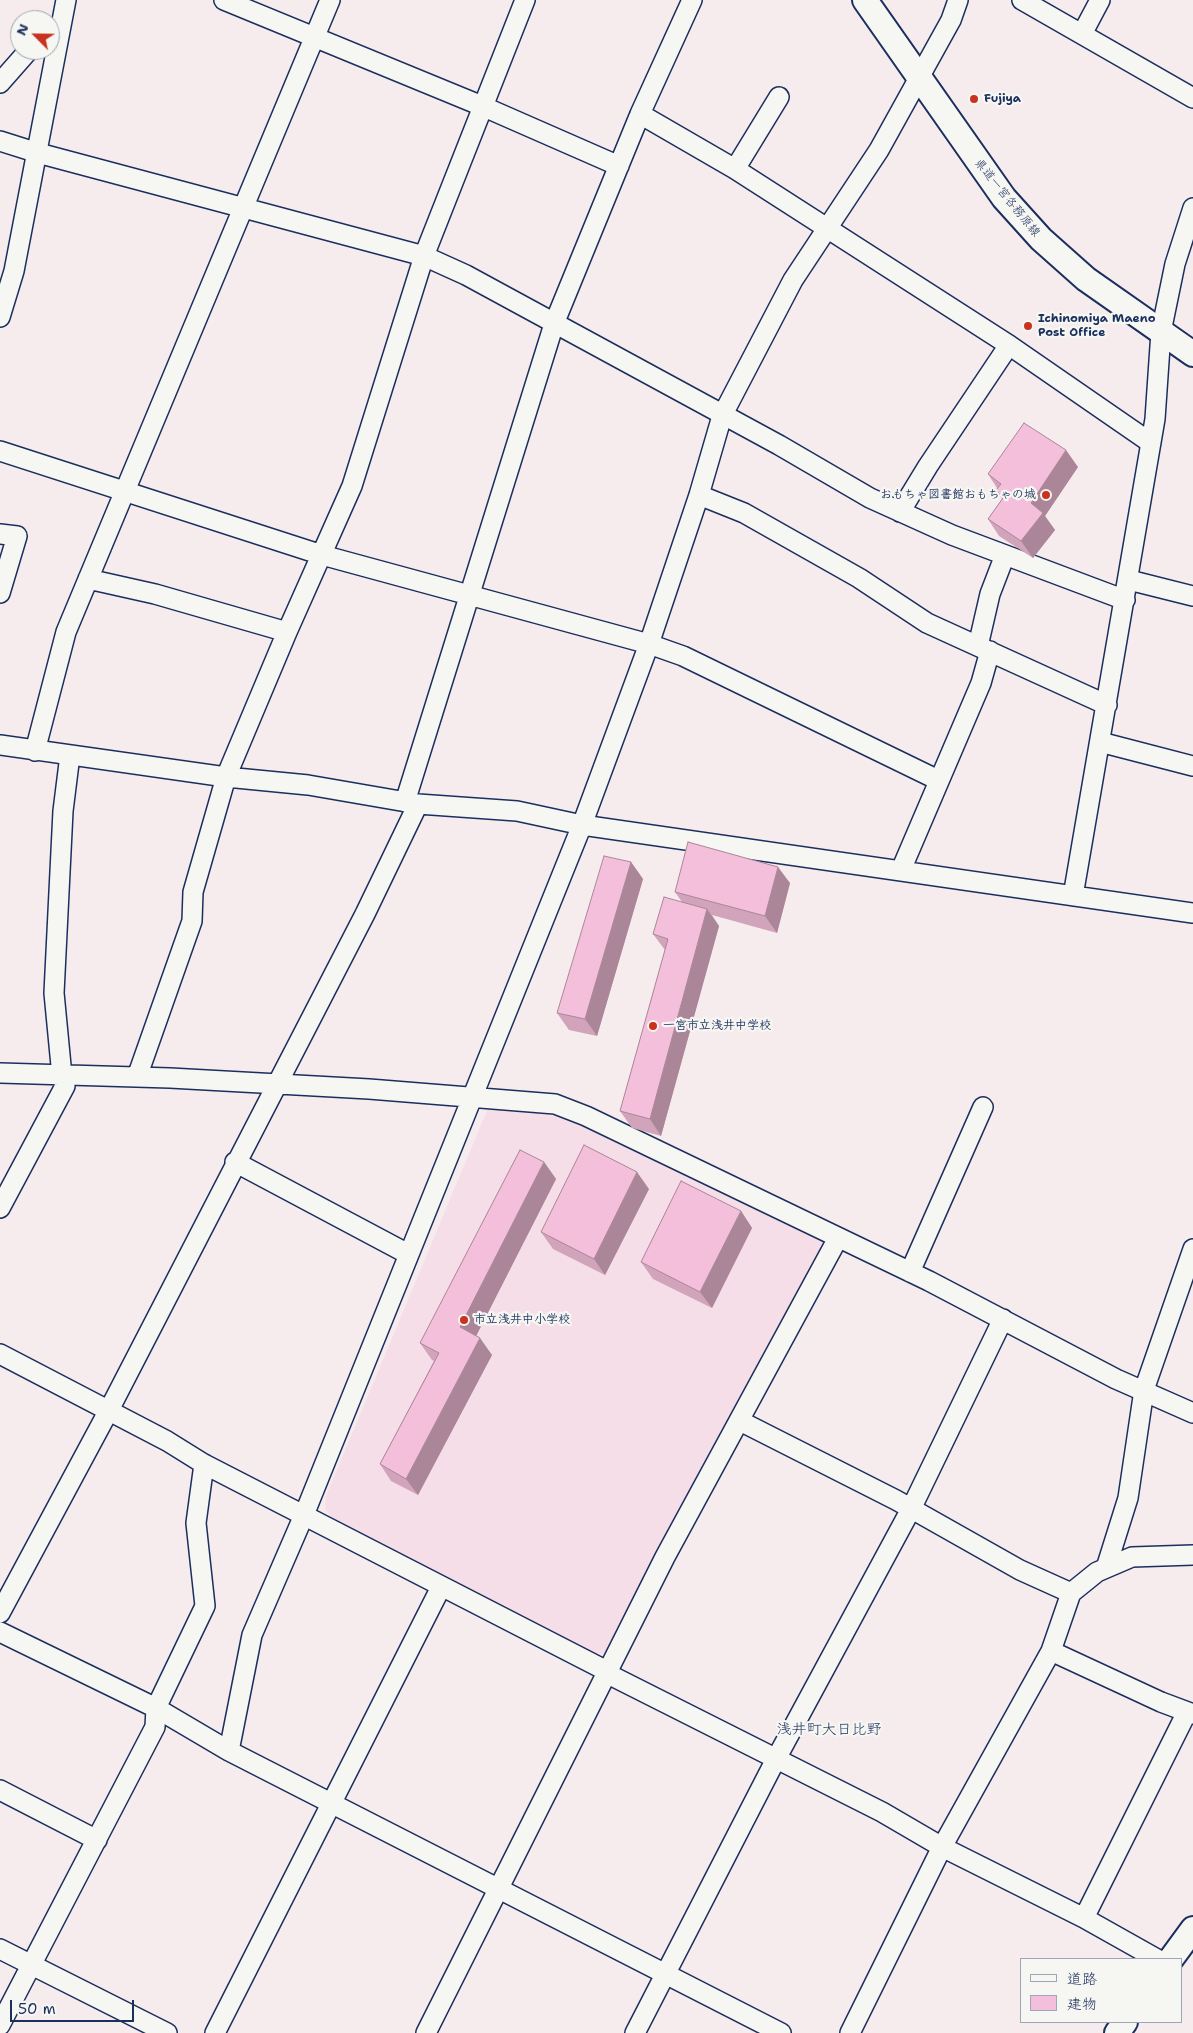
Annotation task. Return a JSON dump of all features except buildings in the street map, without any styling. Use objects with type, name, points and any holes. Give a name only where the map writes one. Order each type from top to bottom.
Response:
[{"type":"main road","name":"県道一宮各務原線","points":[[864,0],[1004,198],[1041,239],[1086,279],[1193,354]]},
{"type":"main road","points":[[1172,1958],[1192,1932]]},
{"type":"street","points":[[60,15],[66,0]]},
{"type":"street","points":[[224,0],[482,106],[619,166]]},
{"type":"street","points":[[35,751],[66,632],[330,0]]},
{"type":"street","points":[[137,1078],[192,921],[193,892],[226,777],[287,632],[352,486],[424,256],[525,0]]},
{"type":"street","points":[[0,1613],[109,1410],[275,1084],[365,914],[411,803],[469,596],[554,324],[640,114],[692,0]]},
{"type":"street","points":[[229,1751],[252,1635],[304,1515],[582,825],[649,644],[699,495],[722,416],[793,280],[878,150],[951,20],[958,0]]},
{"type":"street","points":[[1022,0],[1193,98]]},
{"type":"street","points":[[1082,34],[1100,0]]},
{"type":"street","points":[[0,83],[20,60]]},
{"type":"street","points":[[0,317],[14,271],[38,153],[51,60]]},
{"type":"street","points":[[735,169],[779,97]]},
{"type":"street","points":[[640,114],[735,169],[1009,345],[1151,443]]},
{"type":"street","points":[[0,141],[38,153],[424,256],[466,275],[722,416],[779,445],[870,498],[1005,556],[1125,600]]},
{"type":"street","points":[[1073,896],[1129,580],[1155,419],[1161,332],[1174,264],[1193,208]]},
{"type":"street","points":[[900,512],[928,466],[1009,345]]},
{"type":"street","points":[[0,451],[322,555],[649,644],[683,656],[938,780]]},
{"type":"street","points":[[699,495],[744,513],[859,578],[927,623],[1107,705]]},
{"type":"street","points":[[0,534],[17,536],[0,593]]},
{"type":"street","points":[[901,870],[981,683],[990,594],[1005,556]]},
{"type":"street","points":[[88,579],[155,594],[287,632]]},
{"type":"street","points":[[1129,580],[1193,596]]},
{"type":"street","points":[[1100,742],[1193,766]]},
{"type":"street","points":[[0,745],[226,777],[308,785],[411,803],[517,811],[582,825],[1193,913]]},
{"type":"street","points":[[0,1208],[65,1086],[62,1076],[54,993],[63,811],[70,755]]},
{"type":"street","points":[[0,1073],[275,1084],[555,1104],[586,1116],[910,1272],[1116,1379],[1193,1413]]},
{"type":"street","points":[[910,1272],[983,1107]]},
{"type":"street","points":[[235,1162],[408,1254]]},
{"type":"street","points":[[426,2033],[608,1674],[665,1557],[838,1238]]},
{"type":"street","points":[[1106,1568],[1128,1498],[1144,1390],[1193,1249]]},
{"type":"street","points":[[634,2033],[776,1760],[911,1509],[1003,1319]]},
{"type":"street","points":[[0,1354],[167,1441],[204,1464],[442,1588],[601,1668],[608,1674],[882,1812],[942,1847],[1084,1918],[1155,1958]]},
{"type":"street","points":[[740,1421],[911,1509],[1020,1570],[1071,1593]]},
{"type":"street","points":[[0,2025],[156,1727],[156,1708],[205,1606],[196,1523],[204,1464]]},
{"type":"street","points":[[850,2033],[942,1847],[1051,1651],[1071,1593],[1097,1572],[1132,1557],[1193,1556]]},
{"type":"street","points":[[215,2033],[442,1588]]},
{"type":"street","points":[[0,1632],[156,1708],[229,1751],[781,2033]]},
{"type":"street","points":[[1051,1651],[1161,1702],[1190,1713],[1084,1918]]},
{"type":"street","points":[[0,1790],[97,1840]]},
{"type":"street","points":[[0,1949],[167,2033]]},
{"type":"shaded area","points":[[489,1106],[573,1119],[823,1240],[824,1253],[614,1642],[603,1654],[591,1652],[333,1518],[325,1509],[326,1496]]},
{"type":"place","name":"Fujiya","points":[[974,99]]},
{"type":"place","name":"Ichinomiya Maeno Post Office","points":[[1028,326]]},
{"type":"place","name":"おもちゃ図書館おもちゃの城","points":[[1046,495]]},
{"type":"place","name":"一宮市立浅井中学校","points":[[653,1026]]},
{"type":"place","name":"市立浅井中小学校","points":[[464,1320]]},
{"type":"district","name":"浅井町大日比野","points":[[829,1730]]}]
